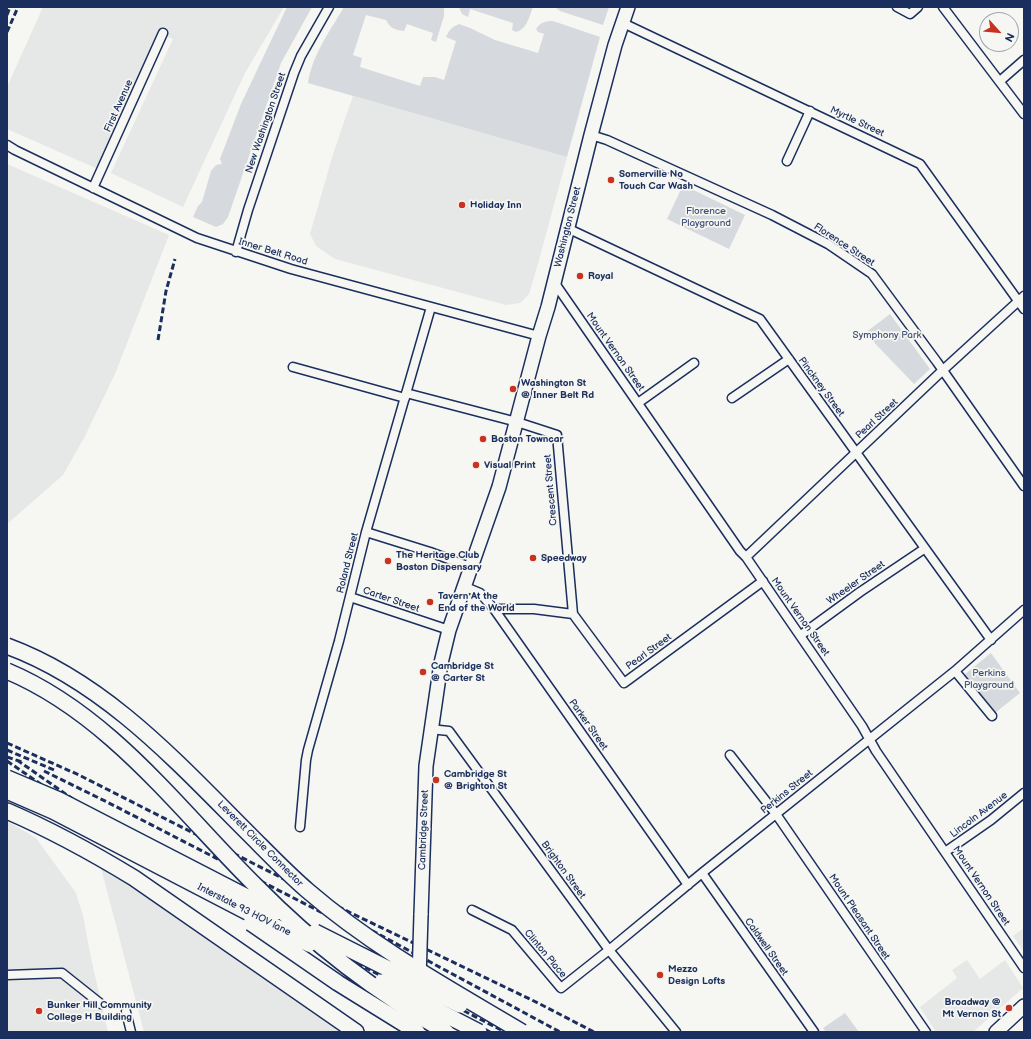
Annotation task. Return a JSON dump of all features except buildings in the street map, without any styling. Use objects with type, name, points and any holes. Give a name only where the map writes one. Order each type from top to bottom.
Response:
[{"type":"highway","name":"Leverett Circle Connector","points":[[7,646],[39,659],[73,678],[137,725],[176,761],[306,890],[369,939],[401,960],[522,1032]]},
{"type":"highway","points":[[7,671],[27,680],[62,700],[102,731],[147,772],[256,886],[306,934],[366,981],[446,1032]]},
{"type":"highway","points":[[7,778],[59,800],[412,982],[518,1032]]},
{"type":"highway","points":[[7,782],[97,823],[160,860],[338,983],[417,1032]]},
{"type":"highway","name":"Interstate 93 HOV lane","points":[[7,791],[54,811],[479,1032]]},
{"type":"highway","points":[[7,811],[64,838],[100,857],[134,878],[356,1032]]},
{"type":"main road","name":"Washington Street","points":[[510,447],[554,282],[591,134],[615,45],[628,7]]},
{"type":"main road","name":"Cambridge Street","points":[[417,1032],[426,766],[440,663],[463,586],[499,487],[510,447]]},
{"type":"main road","points":[[996,1032],[1024,1006]]},
{"type":"street","name":"New Washington Street","points":[[236,252],[248,210],[294,73],[301,56],[330,7]]},
{"type":"street","points":[[897,7],[910,14],[918,7]]},
{"type":"street","points":[[943,7],[1024,114]]},
{"type":"street","name":"Myrtle Street","points":[[623,23],[920,164],[1021,298],[1024,309]]},
{"type":"street","name":"First Avenue","points":[[93,188],[164,33]]},
{"type":"street","points":[[1000,81],[1024,60]]},
{"type":"street","points":[[787,161],[810,111]]},
{"type":"street","name":"Florence Street","points":[[591,134],[628,149],[772,215],[828,244],[872,274],[943,370],[1024,486]]},
{"type":"street","name":"Inner Belt Road","points":[[7,145],[11,150],[197,238],[236,252],[311,275],[539,336]]},
{"type":"street","name":"Pinckney Street","points":[[567,228],[760,319],[924,549],[991,640]]},
{"type":"street","name":"Mount Vernon Street","points":[[554,282],[740,551],[764,581],[801,635],[862,726],[869,739],[1024,968]]},
{"type":"street","name":"Pearl Street","points":[[746,557],[1021,298]]},
{"type":"street","name":"Roland Street","points":[[300,827],[306,760],[366,532],[431,307]]},
{"type":"street","points":[[732,398],[789,360]]},
{"type":"street","points":[[638,403],[694,363]]},
{"type":"street","name":"Crescent Street","points":[[293,367],[517,422],[557,435],[573,614]]},
{"type":"street","points":[[366,532],[430,552],[470,567]]},
{"type":"street","name":"Wheeler Street","points":[[801,635],[860,592],[924,549]]},
{"type":"street","name":"Pearl Street","points":[[573,614],[624,683],[764,581]]},
{"type":"street","name":"Parker Street","points":[[463,586],[480,593],[494,610],[688,885]]},
{"type":"street","name":"Carter Street","points":[[350,597],[449,630]]},
{"type":"street","points":[[494,610],[534,610],[573,614]]},
{"type":"street","name":"Perkins Street","points":[[561,988],[702,873],[955,671],[1024,610]]},
{"type":"street","points":[[955,671],[992,716]]},
{"type":"street","name":"Brighton Street","points":[[430,728],[449,731],[609,950],[676,1032]]},
{"type":"street","name":"Mount Pleasant Street","points":[[730,755],[776,814],[926,1032]]},
{"type":"street","name":"Lincoln Avenue","points":[[945,852],[991,820],[1024,793]]},
{"type":"street","name":"Caldwell Street","points":[[702,873],[814,1032]]},
{"type":"street","name":"Clinton Place","points":[[472,910],[512,930],[561,988]]},
{"type":"street","points":[[7,975],[62,973],[101,1004]]},
{"type":"street","points":[[126,1012],[131,1032]]},
{"type":"shaded area","points":[[43,7],[284,7],[245,73],[183,207],[111,173],[173,39],[159,33],[98,169],[7,129],[7,87]]},
{"type":"shaded area","points":[[353,96],[567,157],[529,294],[520,303],[506,305],[335,259],[316,246],[310,234],[334,151]]},
{"type":"shaded area","points":[[7,164],[169,235],[115,374],[84,438],[63,475],[7,524]]},
{"type":"shaded area","points":[[7,821],[36,838],[76,893],[83,916],[108,1032],[7,1032]]},
{"type":"shaded area","points":[[100,864],[349,1032],[144,1032]]},
{"type":"shaded area","points":[[1024,928],[1024,952],[1013,936]]},
{"type":"shaded area","points":[[967,960],[980,979],[1005,960],[1023,988],[973,1032],[936,1032],[920,1007],[957,978],[952,970]]},
{"type":"green space","points":[[287,7],[312,7],[281,63],[228,217],[223,224],[216,227],[193,217],[198,206],[202,202],[211,171],[216,165],[222,164],[220,159],[241,104]]},
{"type":"green space","points":[[344,7],[444,7],[444,16],[436,42],[431,40],[433,33],[407,24],[404,31],[398,30],[391,27],[386,20],[366,15],[353,55],[362,58],[360,67],[420,86],[423,77],[435,77],[444,80],[456,41],[446,37],[448,32],[454,26],[459,24],[495,40],[538,53],[544,34],[538,32],[536,29],[541,23],[553,21],[600,37],[567,157],[308,83],[317,53]]},
{"type":"green space","points":[[459,7],[533,7],[529,19],[523,28],[516,32],[512,30],[513,23],[470,9],[468,17],[462,14]]},
{"type":"green space","points":[[555,7],[609,7],[603,25],[560,11]]},
{"type":"green space","name":"Florence Playground","points":[[683,185],[745,215],[729,249],[667,219]]},
{"type":"green space","name":"Symphony Park","points":[[890,314],[930,369],[914,384],[865,333]]},
{"type":"green space","name":"Perkins Playground","points":[[991,653],[1020,693],[995,713],[964,675]]},
{"type":"green space","points":[[845,1013],[859,1032],[826,1032],[823,1028]]},
{"type":"railway","points":[[7,15],[10,7]]},
{"type":"railway","points":[[7,32],[18,7]]},
{"type":"railway","points":[[158,340],[166,291],[175,259]]},
{"type":"railway","points":[[7,743],[79,775],[351,913],[538,1003],[594,1032]]},
{"type":"railway","points":[[7,750],[54,770]]},
{"type":"railway","points":[[7,757],[22,762]]},
{"type":"railway","points":[[17,760],[80,804],[156,852],[505,1032]]},
{"type":"railway","points":[[7,761],[77,809],[153,858],[490,1032]]},
{"type":"railway","points":[[44,771],[107,802],[398,953],[526,1032]]},
{"type":"railway","points":[[356,922],[560,1032]]},
{"type":"place","name":"Somerville No Touch Car Wash","points":[[611,180]]},
{"type":"place","name":"Holiday Inn","points":[[462,205]]},
{"type":"place","name":"Royal","points":[[580,276]]},
{"type":"place","name":"Washington St @ Inner Belt Rd","points":[[513,389]]},
{"type":"place","name":"Boston Towncar","points":[[483,439]]},
{"type":"place","name":"Visual Print","points":[[476,465]]},
{"type":"place","name":"Speedway","points":[[533,558]]},
{"type":"place","name":"The Heritage Club Boston Dispensary","points":[[388,561]]},
{"type":"place","name":"Tavern At the End of the World","points":[[430,602]]},
{"type":"place","name":"Cambridge St @ Carter St","points":[[423,672]]},
{"type":"place","name":"Cambridge St @ Brighton St","points":[[436,780]]},
{"type":"place","name":"Mezzo Design Lofts","points":[[660,975]]},
{"type":"place","name":"Broadway @ Mt Vernon St","points":[[1009,1008]]},
{"type":"place","name":"Bunker Hill Community College H Building","points":[[39,1011]]}]
